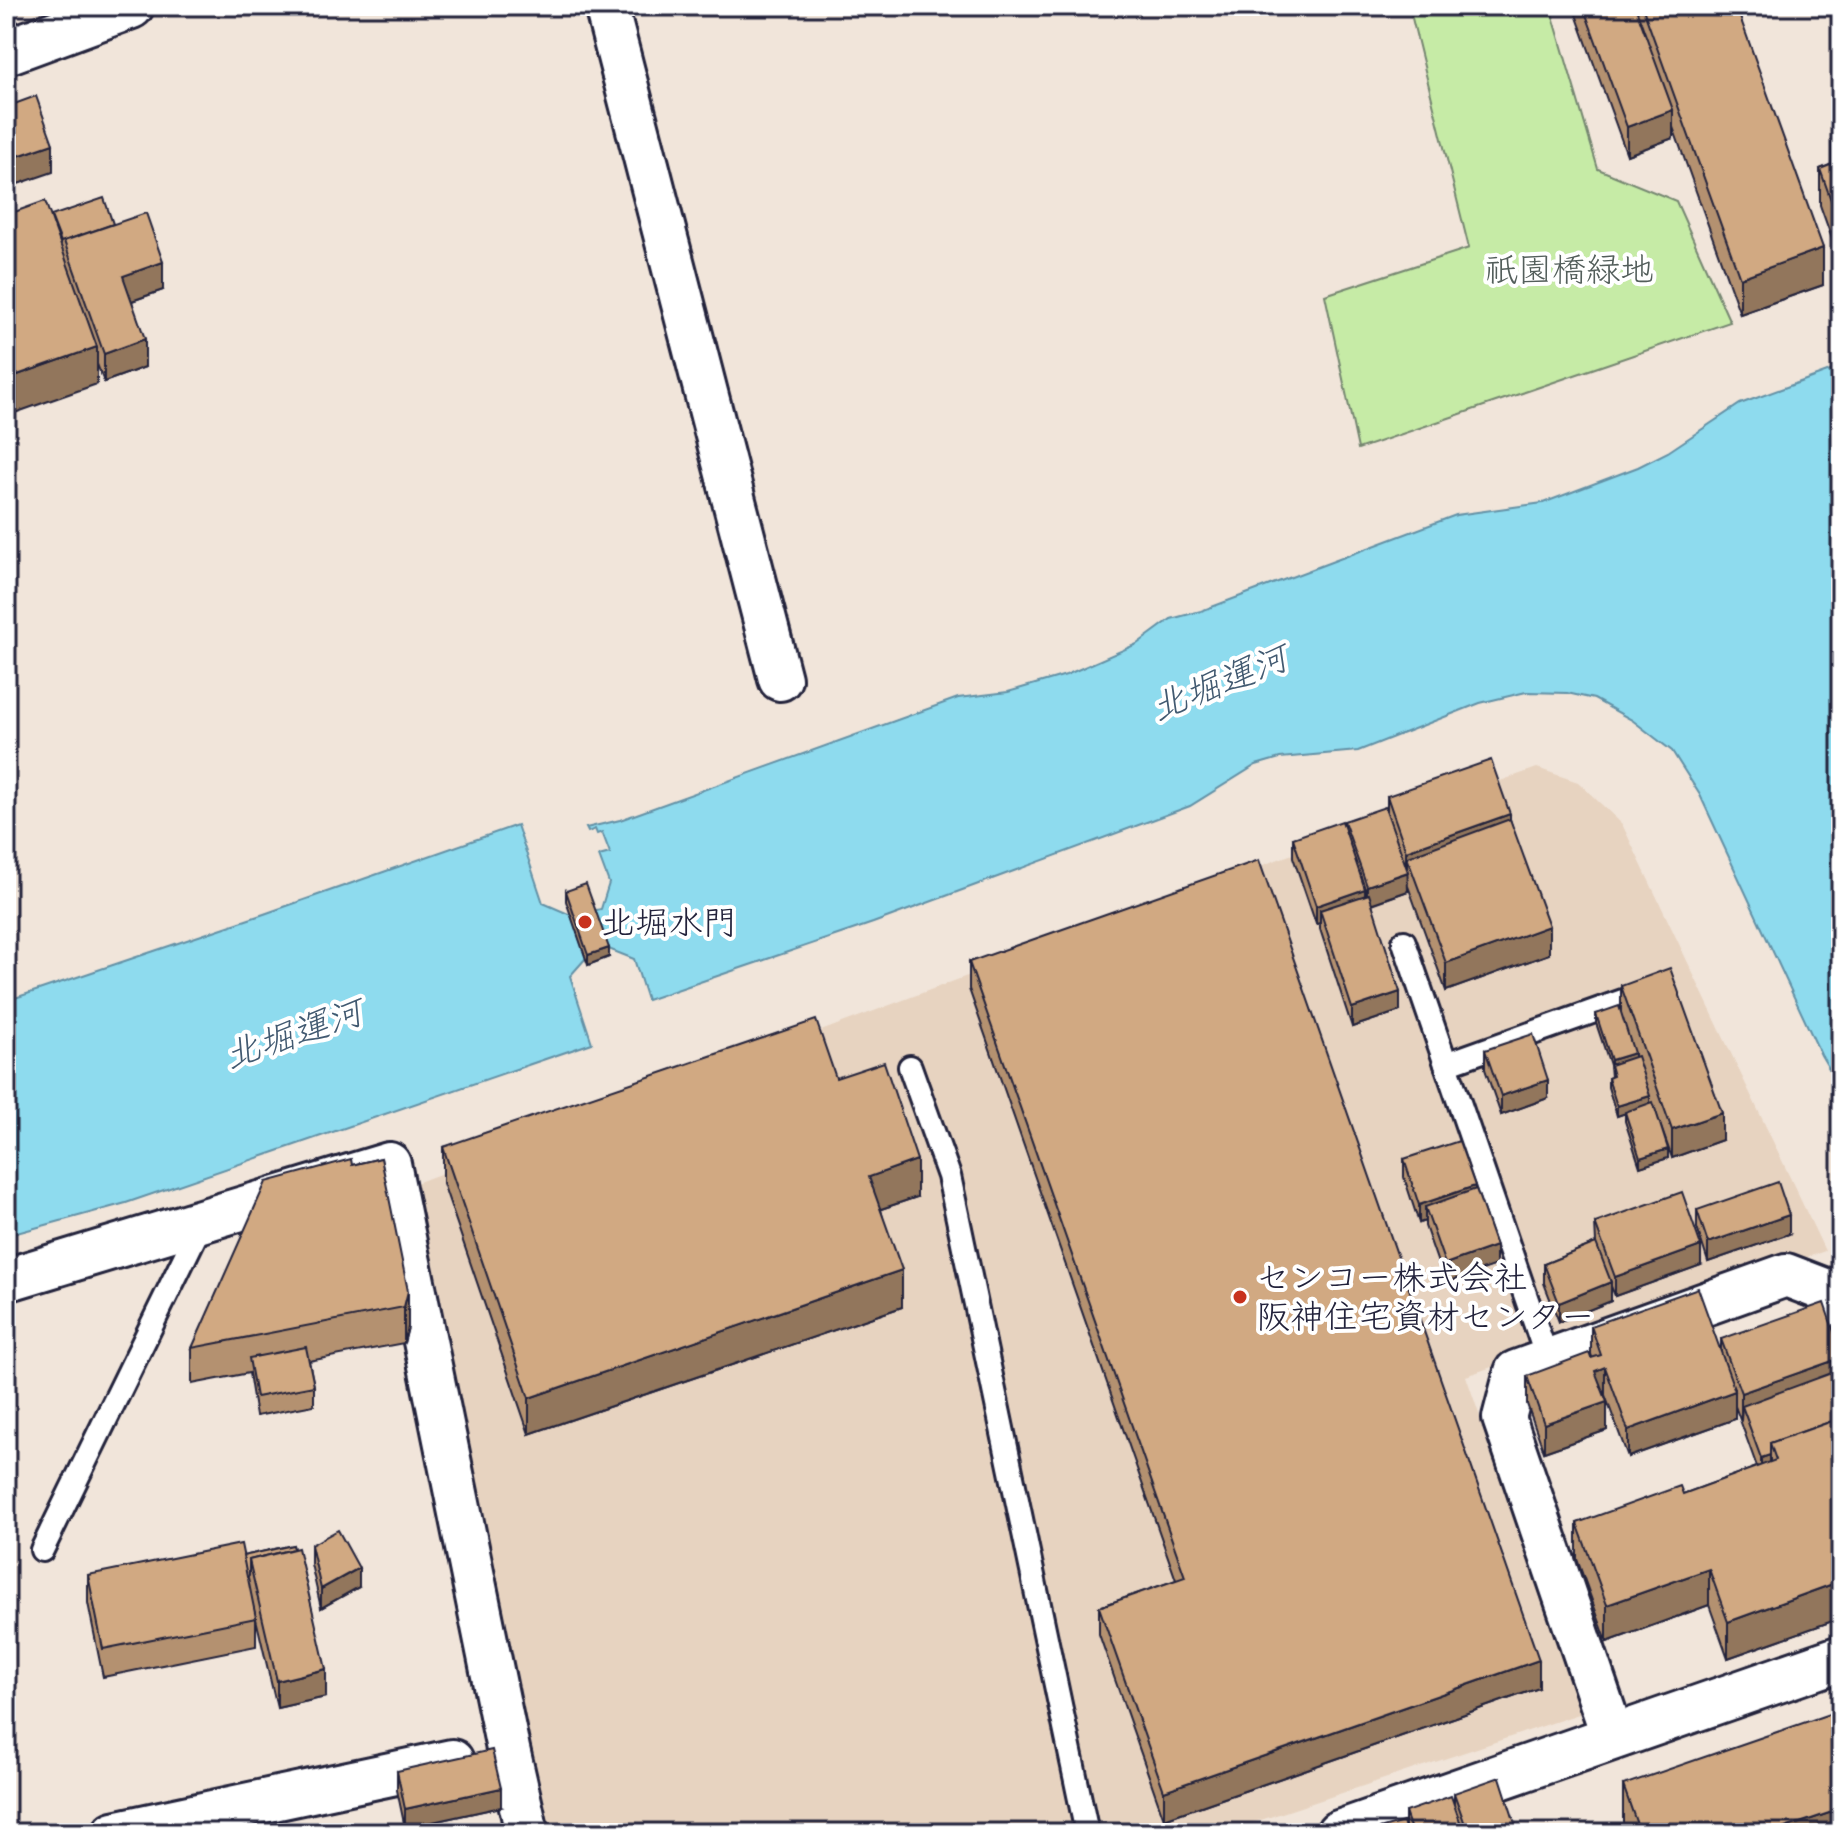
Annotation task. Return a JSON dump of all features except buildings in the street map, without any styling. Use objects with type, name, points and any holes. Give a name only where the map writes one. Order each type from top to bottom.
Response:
[{"type":"street","points":[[6,52],[131,6]]},
{"type":"street","points":[[606,6],[780,679]]},
{"type":"street","points":[[6,1280],[389,1164],[527,1833]]},
{"type":"street","points":[[1613,1737],[1504,1418],[1516,1372],[1786,1275],[1825,1290],[1841,1326]]},
{"type":"street","points":[[1339,1833],[1841,1658]]},
{"type":"street","points":[[114,1833],[508,1749]]},
{"type":"lane","points":[[1404,942],[1548,1361]]},
{"type":"lane","points":[[1446,1064],[1663,987]]},
{"type":"lane","points":[[910,1067],[949,1176],[1087,1833]]},
{"type":"lane","points":[[42,1550],[203,1220]]},
{"type":"shaded area","points":[[1537,768],[1578,782],[1622,824],[1825,1251],[1466,1376],[1582,1713],[1222,1833],[542,1833],[406,1208],[416,1183],[1287,856]]},
{"type":"green space","name":"祇園橋緑地","points":[[1409,6],[1550,6],[1598,169],[1676,201],[1730,322],[1358,449],[1325,295],[1469,248]]},
{"type":"water","name":"北堀運河","points":[[1841,367],[1841,1089],[1821,1055],[1700,795],[1672,751],[1632,720],[1594,699],[1567,693],[1526,692],[1480,703],[1358,751],[1280,758],[1256,765],[1190,806],[873,923],[647,1000],[634,959],[606,948],[592,911],[601,909],[609,883],[599,856],[610,853],[602,832],[597,834],[595,829],[588,832],[586,828],[620,820],[958,698],[1008,692],[1066,675],[1137,644],[1171,619],[1201,611],[1456,515],[1543,503],[1638,467],[1668,452],[1740,404]]},
{"type":"water","name":"北堀運河","points":[[517,825],[543,903],[571,915],[586,958],[570,976],[592,1043],[126,1203],[6,1236],[6,1001]]},
{"type":"place","name":"北堀水門","points":[[585,922]]},
{"type":"place","name":"センコー株式会社 阪神住宅資材センター","points":[[1240,1297]]}]
